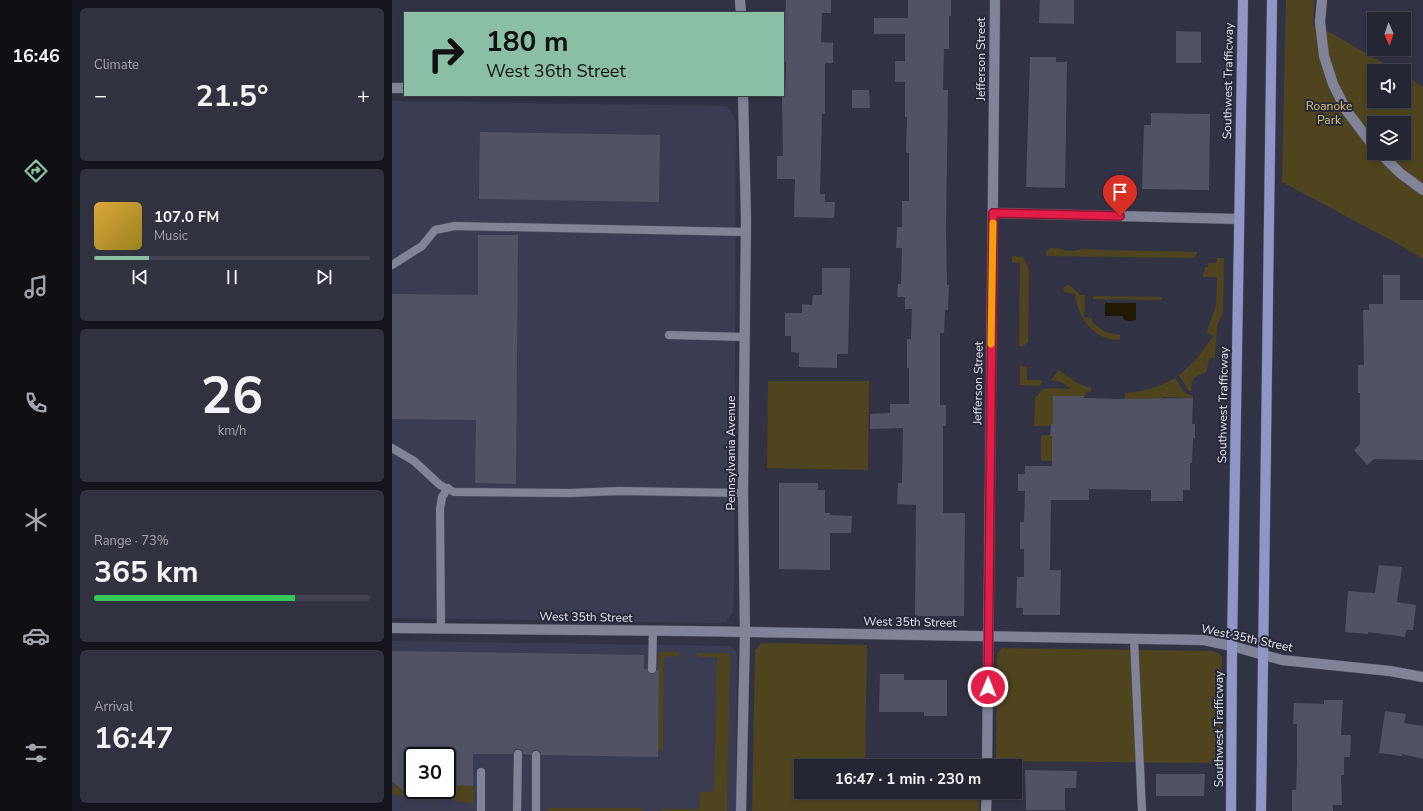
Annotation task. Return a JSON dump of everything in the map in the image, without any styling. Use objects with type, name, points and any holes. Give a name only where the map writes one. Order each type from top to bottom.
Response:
[{"type":"main road","name":"Southwest Trafficway","points":[[1231,811],[1232,646],[1243,0]]},
{"type":"main road","points":[[1261,811],[1272,0]]},
{"type":"street","points":[[740,0],[741,12]]},
{"type":"street","name":"Jefferson Street","points":[[987,759],[995,0]]},
{"type":"street","points":[[1322,0],[1320,22],[1323,51],[1333,84],[1346,110],[1367,138]]},
{"type":"street","points":[[392,88],[404,88]]},
{"type":"street","name":"Pennsylvania Avenue","points":[[741,811],[745,633],[744,493],[746,232],[743,96]]},
{"type":"street","points":[[1387,160],[1400,173],[1423,190]]},
{"type":"street","points":[[993,213],[1239,219]]},
{"type":"street","name":"West 35th Street","points":[[392,628],[1204,640],[1264,654],[1282,660],[1390,671],[1423,677]]},
{"type":"street","points":[[986,799],[986,811]]},
{"type":"lane","points":[[392,265],[422,246],[435,230],[455,226],[746,232]]},
{"type":"lane","points":[[669,335],[745,337]]},
{"type":"lane","points":[[392,448],[414,461],[440,485],[454,492],[570,493],[619,491],[744,493]]},
{"type":"lane","points":[[441,629],[440,509],[442,497],[448,488]]},
{"type":"lane","points":[[652,669],[653,631]]},
{"type":"lane","points":[[1134,639],[1142,811]]},
{"type":"lane","points":[[517,811],[518,754]]},
{"type":"lane","points":[[536,755],[536,811]]},
{"type":"lane","points":[[481,811],[482,772]]},
{"type":"shaded area","points":[[392,101],[726,106],[730,109],[736,122],[734,606],[733,612],[726,622],[392,618]]},
{"type":"shaded area","points":[[1105,303],[1136,303],[1136,320],[1124,320],[1123,316],[1105,316]]},
{"type":"shaded area","points":[[392,641],[730,646],[736,651],[737,655],[736,811],[392,811]]},
{"type":"green space","name":"Roanoke Park","points":[[1286,0],[1314,0],[1313,26],[1331,33],[1367,54],[1367,56],[1371,56],[1385,64],[1367,64],[1367,108],[1411,108],[1411,79],[1423,87],[1423,259],[1400,245],[1282,182]]},
{"type":"green space","points":[[1050,248],[1073,251],[1083,249],[1197,252],[1197,254],[1194,258],[1046,256],[1046,252]]},
{"type":"green space","points":[[1012,256],[1023,257],[1029,270],[1028,342],[1023,346],[1019,346],[1020,264],[1012,262]]},
{"type":"green space","points":[[1217,258],[1224,258],[1223,313],[1217,326],[1215,358],[1209,358],[1207,371],[1193,379],[1192,391],[1188,390],[1179,375],[1196,360],[1213,336],[1207,332],[1216,305],[1217,277],[1202,277],[1205,267],[1208,267],[1208,263],[1216,263]]},
{"type":"green space","points":[[1067,285],[1071,286],[1080,295],[1085,295],[1084,317],[1092,318],[1092,322],[1105,332],[1120,335],[1120,340],[1102,336],[1088,326],[1083,319],[1075,294],[1064,292],[1063,288]]},
{"type":"green space","points":[[1093,296],[1162,297],[1161,300],[1093,299]]},
{"type":"green space","points":[[1020,365],[1027,367],[1027,380],[1041,380],[1043,382],[1039,386],[1020,385]]},
{"type":"green space","points":[[1059,370],[1077,383],[1091,388],[1091,392],[1087,392],[1084,396],[1053,396],[1053,424],[1050,424],[1050,426],[1034,426],[1035,398],[1043,389],[1071,389],[1061,382],[1051,380]]},
{"type":"green space","points":[[1175,378],[1185,393],[1193,396],[1193,398],[1162,397],[1161,403],[1138,399],[1125,399],[1125,393],[1138,392],[1163,384]]},
{"type":"green space","points":[[768,381],[869,381],[868,470],[767,468]]},
{"type":"green space","points":[[1041,435],[1052,436],[1052,461],[1041,461]]},
{"type":"green space","points":[[761,643],[867,645],[865,759],[794,759],[794,799],[979,800],[979,811],[752,811],[755,650]]},
{"type":"green space","points":[[1002,648],[1214,651],[1222,656],[1221,763],[1022,761],[1022,759],[996,759],[997,654]]},
{"type":"green space","points":[[659,652],[678,652],[679,655],[664,657],[663,750],[658,751]]},
{"type":"green space","points":[[697,653],[730,653],[727,811],[661,811],[663,809],[699,809],[700,792],[714,791],[717,657],[699,657]]},
{"type":"green space","points":[[396,784],[404,791],[404,796],[392,794],[392,789]]},
{"type":"green space","points":[[456,785],[474,786],[474,804],[451,800],[456,799]]},
{"type":"green space","points":[[424,799],[437,799],[437,801]]},
{"type":"green space","points":[[548,808],[640,808],[644,811],[548,811]]},
{"type":"building","points":[[786,0],[831,0],[831,13],[822,13],[821,42],[833,43],[833,63],[825,63],[825,114],[822,114],[820,194],[825,194],[825,202],[835,202],[834,218],[794,217],[795,179],[777,179],[777,156],[783,156],[782,96],[784,96],[785,93],[786,62],[784,62]]},
{"type":"building","points":[[908,0],[951,0],[951,16],[949,16],[949,49],[944,49],[943,90],[948,90],[946,228],[947,285],[949,285],[948,310],[945,310],[944,333],[940,333],[940,405],[946,405],[946,426],[943,426],[943,513],[965,513],[964,616],[915,616],[916,505],[897,504],[898,483],[902,483],[903,428],[870,429],[870,414],[890,413],[890,404],[909,404],[907,339],[911,339],[912,309],[905,309],[905,297],[897,297],[898,284],[901,284],[902,248],[896,248],[897,227],[902,227],[902,201],[909,201],[909,153],[906,152],[907,117],[905,117],[905,82],[895,82],[895,61],[905,61],[905,34],[874,34],[874,18],[908,18]]},
{"type":"building","points":[[1040,0],[1074,0],[1074,24],[1039,23]]},
{"type":"building","points":[[1176,31],[1201,32],[1201,63],[1176,63]]},
{"type":"building","points":[[1030,57],[1056,57],[1056,62],[1067,62],[1065,188],[1026,187]]},
{"type":"building","points":[[852,90],[869,90],[870,108],[852,108]]},
{"type":"building","points":[[1151,113],[1210,114],[1209,190],[1142,189],[1144,125],[1151,125]]},
{"type":"building","points":[[480,132],[660,135],[659,202],[479,199]]},
{"type":"building","points":[[478,235],[518,235],[516,484],[475,483],[476,420],[392,419],[392,294],[478,295]]},
{"type":"building","points":[[822,268],[850,268],[848,354],[837,354],[837,368],[799,367],[799,353],[791,352],[791,336],[785,336],[785,313],[802,313],[802,304],[812,305],[813,295],[822,295]]},
{"type":"building","points":[[1383,275],[1400,275],[1400,300],[1423,300],[1423,460],[1374,459],[1367,465],[1354,450],[1360,444],[1360,393],[1358,393],[1358,365],[1364,365],[1363,310],[1369,310],[1369,304],[1383,304]]},
{"type":"building","points":[[1053,396],[1084,396],[1084,398],[1117,399],[1193,398],[1192,424],[1195,424],[1195,438],[1193,438],[1192,463],[1190,463],[1190,490],[1183,490],[1183,501],[1151,501],[1151,490],[1089,489],[1089,500],[1051,500],[1050,570],[1061,570],[1060,615],[1023,615],[1023,608],[1016,608],[1017,577],[1024,577],[1024,549],[1020,549],[1020,522],[1024,522],[1025,491],[1018,491],[1018,474],[1025,474],[1025,466],[1052,466],[1052,436],[1050,436],[1051,424],[1053,424]]},
{"type":"building","points":[[779,483],[818,483],[818,490],[825,490],[825,513],[830,513],[830,515],[852,516],[851,533],[830,533],[830,570],[779,569]]},
{"type":"building","points":[[1379,565],[1402,567],[1397,602],[1416,605],[1413,630],[1406,630],[1405,637],[1368,632],[1368,634],[1345,632],[1348,591],[1375,593]]},
{"type":"building","points":[[392,651],[644,655],[644,669],[647,669],[649,673],[652,674],[659,669],[658,757],[541,755],[541,752],[536,750],[533,750],[531,755],[523,754],[523,751],[518,749],[515,749],[512,754],[473,754],[473,786],[456,785],[456,747],[404,747],[404,791],[392,781]]},
{"type":"building","points":[[880,674],[904,674],[904,680],[947,680],[947,716],[924,716],[924,712],[879,712]]},
{"type":"building","points":[[1324,700],[1343,700],[1341,735],[1351,735],[1350,757],[1344,757],[1344,775],[1341,775],[1342,805],[1333,805],[1333,811],[1292,811],[1292,790],[1296,790],[1297,762],[1297,724],[1293,724],[1294,703],[1324,704]]},
{"type":"building","points":[[1385,711],[1406,714],[1404,723],[1423,726],[1423,759],[1402,754],[1402,756],[1379,753]]},
{"type":"building","points":[[1025,770],[1077,771],[1076,788],[1065,788],[1065,810],[1026,810]]},
{"type":"building","points":[[1156,774],[1205,774],[1204,796],[1156,796]]},
{"type":"slow traffic","points":[[991,344],[993,223]]},
{"type":"route","points":[[988,687],[993,213],[1120,216]]}]
